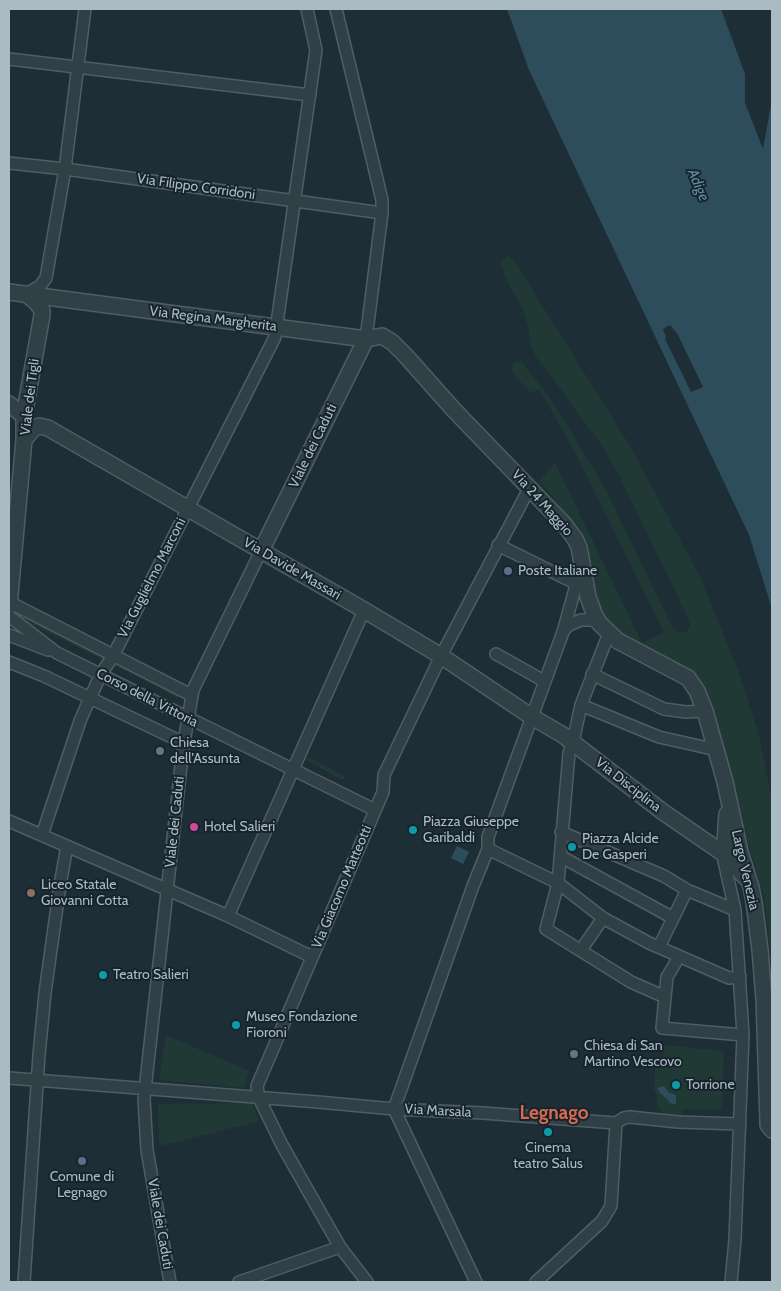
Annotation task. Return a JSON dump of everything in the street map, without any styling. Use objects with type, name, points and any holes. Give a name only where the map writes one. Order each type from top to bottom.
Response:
[{"type":"street","points":[[46,278],[51,291],[58,299],[46,304],[42,310],[26,294],[40,286],[46,278],[66,170],[86,9]]},
{"type":"street","name":"Via Guglielmo Marconi","points":[[42,835],[80,721],[101,674],[113,656],[275,337],[316,50],[307,9]]},
{"type":"street","points":[[336,9],[380,186],[382,213],[366,338]]},
{"type":"street","points":[[9,59],[310,95]]},
{"type":"street","name":"Via Filippo Corridoni","points":[[9,163],[382,213]]},
{"type":"street","name":"Via Regina Margherita","points":[[9,292],[366,338]]},
{"type":"street","name":"Viale dei Tigli","points":[[9,604],[24,440],[24,416],[42,310]]},
{"type":"street","name":"Via 24 Maggio","points":[[366,338],[389,350],[453,409],[570,530],[579,547],[588,597],[601,623]]},
{"type":"street","name":"Viale dei Caduti","points":[[170,1282],[147,1150],[145,1089],[191,695],[366,338]]},
{"type":"street","name":"Via Davide Massari","points":[[30,383],[36,409],[41,420],[48,428],[364,610],[441,656],[532,717]]},
{"type":"street","points":[[9,404],[24,416]]},
{"type":"street","points":[[24,440],[33,429],[39,426],[48,428]]},
{"type":"street","name":"Via Giacomo Matteotti","points":[[367,1282],[340,1247],[282,1146],[260,1098],[257,1086],[383,792],[384,775],[441,656],[530,487]]},
{"type":"street","name":"Viale dei Tigli","points":[[9,556],[15,535]]},
{"type":"street","points":[[498,545],[577,584]]},
{"type":"street","points":[[476,1282],[394,1109],[473,886],[488,849],[488,837],[563,632],[577,584],[581,566],[581,555]]},
{"type":"street","points":[[573,596],[628,647],[670,667],[688,678],[696,691],[704,711],[717,750],[728,798]]},
{"type":"street","name":"Corso della Vittoria","points":[[9,604],[191,695]]},
{"type":"street","points":[[228,916],[364,610]]},
{"type":"street","name":"Corso della Vittoria","points":[[9,616],[54,652],[375,810]]},
{"type":"street","points":[[563,632],[567,626],[581,620],[592,620],[601,623]]},
{"type":"street","points":[[601,623],[592,674],[581,705],[569,753],[558,883],[546,929],[631,982],[665,997]]},
{"type":"street","name":"Corso della Vittoria","points":[[9,635],[44,650],[54,652]]},
{"type":"street","points":[[496,654],[544,681]]},
{"type":"street","name":"Corso della Vittoria","points":[[9,662],[44,676],[184,743]]},
{"type":"street","points":[[592,674],[664,709],[686,712],[704,711]]},
{"type":"street","points":[[581,705],[660,737],[717,750]]},
{"type":"street","name":"Via Disciplina","points":[[532,717],[573,742],[663,812],[724,854],[741,872],[751,887]]},
{"type":"street","name":"Largo Venezia","points":[[728,798],[724,861],[735,910],[743,1036],[732,1282]]},
{"type":"street","name":"Largo Venezia","points":[[728,798],[744,867],[751,887],[761,960],[768,1125],[772,1130]]},
{"type":"street","points":[[9,821],[228,916],[312,957]]},
{"type":"street","points":[[561,832],[664,876],[687,890],[735,910]]},
{"type":"street","points":[[24,1282],[37,1080],[45,993],[67,846]]},
{"type":"street","points":[[488,849],[558,883],[603,918],[659,947],[729,978],[740,977]]},
{"type":"street","points":[[560,856],[673,918]]},
{"type":"street","points":[[659,947],[687,890]]},
{"type":"street","points":[[581,950],[603,918]]},
{"type":"street","points":[[679,957],[667,977],[662,1028],[743,1036]]},
{"type":"street","name":"Via Marsala","points":[[9,1078],[394,1109],[616,1123],[630,1117],[678,1122],[740,1124]]},
{"type":"street","points":[[536,1282],[602,1221],[610,1206],[616,1123]]},
{"type":"street","points":[[245,1281],[340,1247]]},
{"type":"green space","points":[[509,256],[515,262],[630,446],[700,577],[738,670],[759,735],[772,802],[772,990],[764,896],[699,681],[623,637],[612,627],[600,610],[592,587],[588,542],[539,481],[555,463],[642,643],[664,632],[574,450],[539,389],[532,393],[530,392],[514,375],[511,368],[514,362],[521,361],[548,395],[605,488],[672,627],[678,633],[686,632],[690,626],[689,620],[616,469],[597,438],[536,357],[531,345],[522,307],[507,281],[502,266],[501,261]]},
{"type":"green space","points":[[16,611],[106,656],[104,660],[16,617]]},
{"type":"green space","points":[[116,661],[180,694],[178,698],[114,665]]},
{"type":"green space","points":[[308,757],[345,776],[343,780],[306,760]]},
{"type":"green space","points":[[166,1035],[249,1071],[244,1088],[159,1080]]},
{"type":"green space","points":[[663,1045],[724,1051],[722,1110],[683,1109],[682,1116],[665,1115],[657,1106],[657,1096],[654,1089],[655,1070],[662,1062]]},
{"type":"green space","points":[[252,1103],[259,1121],[159,1146],[158,1104]]},
{"type":"water","name":"Adige","points":[[507,9],[721,9],[745,74],[745,103],[763,149],[772,99],[772,609],[749,535],[529,70]]},
{"type":"water","points":[[457,846],[469,852],[463,864],[451,858]]},
{"type":"water","points":[[664,1086],[668,1092],[676,1095],[676,1104],[669,1103],[657,1088]]},
{"type":"pier","points":[[670,325],[677,333],[703,387],[691,392],[665,339],[664,328]]},
{"type":"place","name":"Poste Italiane","points":[[508,571]]},
{"type":"place","name":"Chiesa dell'Assunta","points":[[160,751]]},
{"type":"place","name":"Hotel Salieri","points":[[194,827]]},
{"type":"place","name":"Piazza Giuseppe Garibaldi","points":[[413,830]]},
{"type":"place","name":"Piazza Alcide De Gasperi","points":[[572,847]]},
{"type":"place","name":"Liceo Statale Giovanni Cotta","points":[[31,893]]},
{"type":"place","name":"Teatro Salieri","points":[[103,975]]},
{"type":"place","name":"Museo Fondazione Fioroni","points":[[236,1025]]},
{"type":"place","name":"Chiesa di San Martino Vescovo","points":[[574,1054]]},
{"type":"place","name":"Torrione","points":[[676,1085]]},
{"type":"place","name":"Cinema teatro Salus","points":[[548,1132]]},
{"type":"place","name":"Comune di Legnago","points":[[82,1161]]},
{"type":"district","name":"Legnago","points":[[554,1113]]}]
